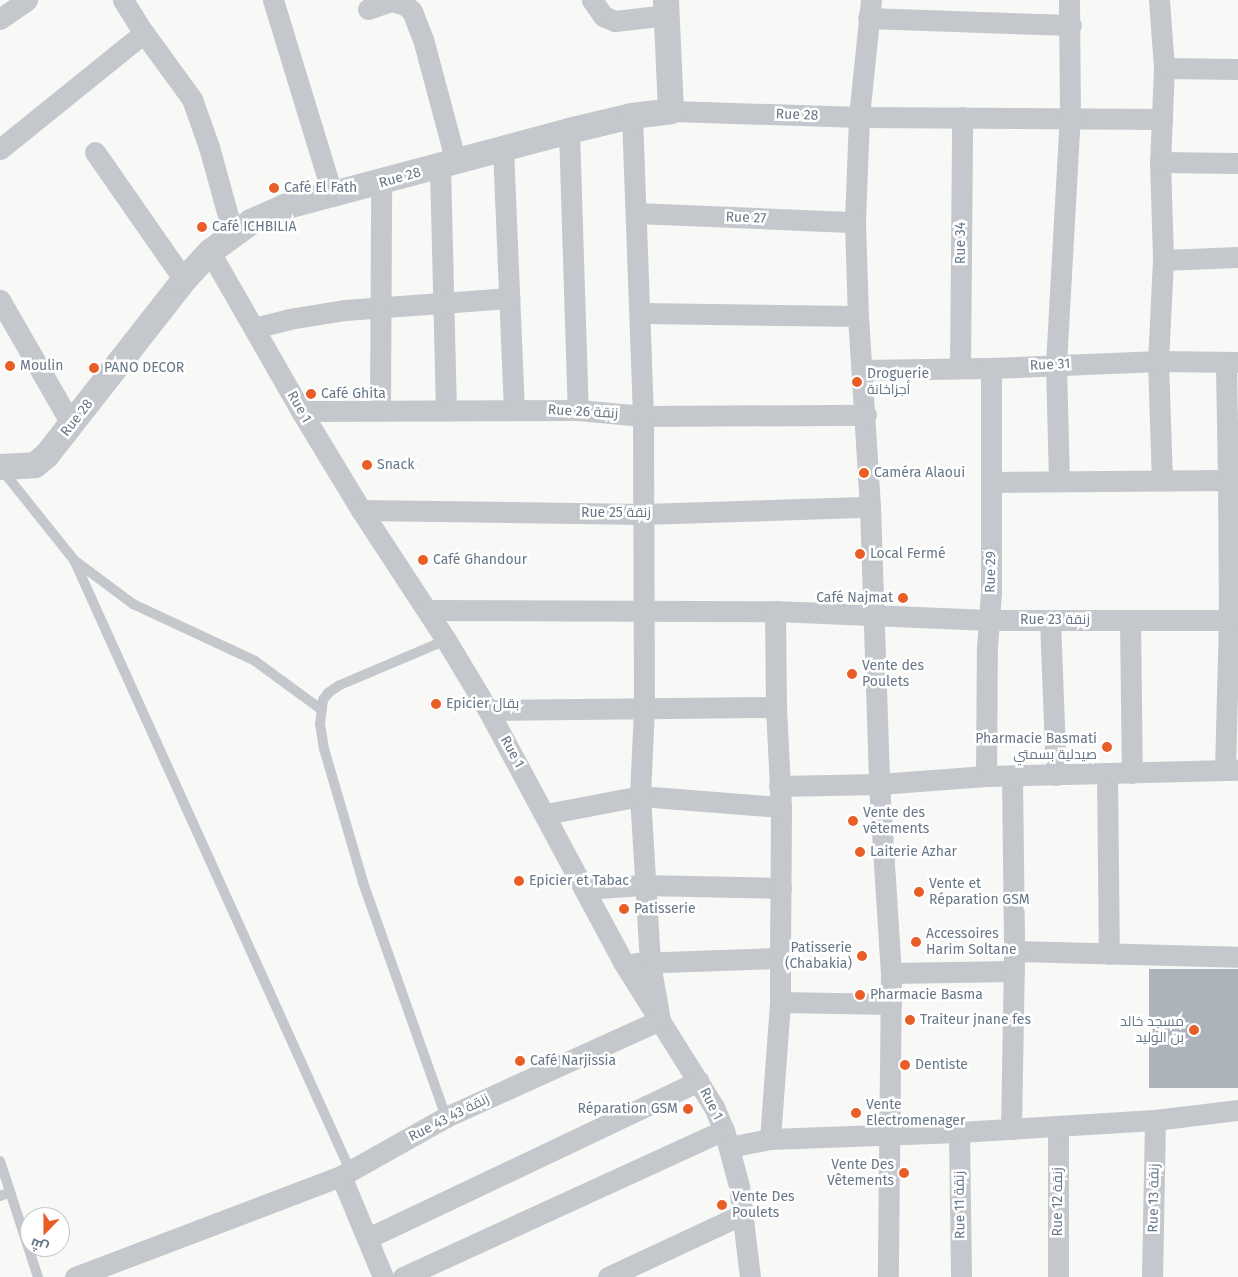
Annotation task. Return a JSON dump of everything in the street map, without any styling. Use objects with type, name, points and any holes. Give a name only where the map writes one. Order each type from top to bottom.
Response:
[{"type":"street","points":[[0,19],[27,0]]},
{"type":"street","points":[[123,0],[144,33],[192,99],[209,148],[233,234]]},
{"type":"street","points":[[273,0],[333,196]]},
{"type":"street","points":[[592,0],[602,16],[615,21],[666,7],[671,111]]},
{"type":"street","points":[[1059,481],[1056,364],[1070,117],[1071,25],[1069,0]]},
{"type":"street","points":[[1159,0],[1164,68],[1160,162],[1163,260],[1158,361],[1162,480]]},
{"type":"street","points":[[368,9],[391,2],[405,5],[412,11],[423,39],[448,164],[444,304],[446,410]]},
{"type":"street","points":[[888,1277],[891,973],[879,784],[870,507],[866,415],[858,316],[855,222],[859,117],[870,9],[1071,25]]},
{"type":"street","points":[[0,149],[144,33]]},
{"type":"street","points":[[1164,68],[1238,69]]},
{"type":"street","name":"Rue 28","points":[[0,467],[35,465],[47,455],[184,280],[210,252],[251,222],[284,208],[569,131],[632,116],[671,111],[859,117],[1162,119]]},
{"type":"street","points":[[632,116],[643,416],[644,708],[640,796],[643,885],[650,963],[660,1020]]},
{"type":"street","name":"Rue 34","points":[[960,368],[962,117]]},
{"type":"street","points":[[569,131],[578,410]]},
{"type":"street","points":[[504,149],[514,410]]},
{"type":"street","points":[[94,152],[184,280]]},
{"type":"street","points":[[1160,162],[1238,164]]},
{"type":"street","points":[[380,410],[381,183]]},
{"type":"street","name":"Rue 27","points":[[636,213],[855,222]]},
{"type":"street","name":"Rue 1","points":[[210,252],[301,411],[361,510],[427,610],[488,710],[546,814],[623,962],[699,1081],[726,1139],[743,1214],[750,1277]]},
{"type":"street","points":[[1163,260],[1238,257]]},
{"type":"street","points":[[254,328],[314,314],[510,298]]},
{"type":"street","points":[[0,300],[10,334],[72,425]]},
{"type":"street","points":[[640,313],[858,316]]},
{"type":"street","name":"Rue 31","points":[[863,370],[991,368],[1158,361],[1232,362]]},
{"type":"street","points":[[546,814],[640,796],[780,796],[879,784],[986,776],[1232,770],[1234,620],[1228,480],[1232,362]]},
{"type":"street","name":"Rue 29","points":[[986,776],[991,368]]},
{"type":"street","name":"Rue 26 زنقة","points":[[301,411],[578,410],[643,416],[866,415]]},
{"type":"street","points":[[991,482],[1228,480]]},
{"type":"street","name":"Rue 25 زنقة","points":[[361,510],[642,514],[870,507]]},
{"type":"street","name":"Rue 23 زنقة","points":[[427,610],[775,610],[872,613],[989,620],[1234,620]]},
{"type":"street","points":[[770,1139],[780,1002],[780,796],[776,707],[775,610]]},
{"type":"street","points":[[1050,620],[1056,774]]},
{"type":"street","points":[[1130,620],[1132,773]]},
{"type":"street","points":[[488,710],[776,707]]},
{"type":"street","points":[[1106,773],[1109,954]]},
{"type":"street","points":[[1011,1129],[1014,961],[1012,776]]},
{"type":"street","points":[[584,889],[643,885],[781,888]]},
{"type":"street","points":[[891,973],[1109,954],[1238,957]]},
{"type":"street","points":[[623,962],[650,963],[780,958]]},
{"type":"street","points":[[780,1002],[891,1004]]},
{"type":"street","name":"Rue 43 زنقة 43","points":[[75,1277],[346,1173],[446,1117],[660,1020]]},
{"type":"street","points":[[368,1238],[699,1081]]},
{"type":"street","points":[[403,1277],[726,1139],[959,1132],[1156,1120],[1238,1110]]},
{"type":"street","name":"Rue 13 زنقة","points":[[1152,1277],[1156,1120]]},
{"type":"street","name":"Rue 12 زنقة","points":[[1058,1126],[1058,1277]]},
{"type":"street","name":"Rue 11 زنقة","points":[[959,1132],[961,1277]]},
{"type":"street","points":[[346,1173],[383,1277]]},
{"type":"street","points":[[608,1277],[743,1214]]},
{"type":"lane","points":[[0,467],[74,560],[346,1173]]},
{"type":"lane","points":[[74,560],[134,604],[255,661],[322,710]]},
{"type":"lane","points":[[446,640],[340,685],[328,693],[324,700],[320,724],[324,748],[363,882],[446,1117]]},
{"type":"lane","points":[[0,1161],[5,1194],[38,1277]]},
{"type":"building","name":"مسجد خالد بن الوليد","points":[[1149,969],[1238,969],[1238,1088],[1149,1088]]},
{"type":"place","name":"Café El Fath","points":[[274,188]]},
{"type":"place","name":"Café ICHBILIA","points":[[202,227]]},
{"type":"place","name":"Moulin","points":[[10,366]]},
{"type":"place","name":"PANO DECOR","points":[[94,368]]},
{"type":"place","name":"Droguerie أجزاخانة","points":[[857,382]]},
{"type":"place","name":"Café Ghita","points":[[311,394]]},
{"type":"place","name":"Snack","points":[[367,465]]},
{"type":"place","name":"Caméra Alaoui","points":[[864,473]]},
{"type":"place","name":"Local Fermé","points":[[860,554]]},
{"type":"place","name":"Café Ghandour","points":[[423,560]]},
{"type":"place","name":"Café Najmat","points":[[903,598]]},
{"type":"place","name":"Vente des Poulets","points":[[852,674]]},
{"type":"place","name":"Epicier بقال","points":[[436,704]]},
{"type":"place","name":"Pharmacie Basmati صيدلية بسمتي","points":[[1107,747]]},
{"type":"place","name":"Vente des vêtements","points":[[853,821]]},
{"type":"place","name":"Laiterie Azhar","points":[[860,852]]},
{"type":"place","name":"Epicier et Tabac","points":[[519,881]]},
{"type":"place","name":"Vente et Réparation GSM","points":[[919,892]]},
{"type":"place","name":"Patisserie","points":[[624,909]]},
{"type":"place","name":"Accessoires Harim Soltane","points":[[916,942]]},
{"type":"place","name":"Patisserie (Chabakia)","points":[[862,956]]},
{"type":"place","name":"Pharmacie Basma","points":[[860,995]]},
{"type":"place","name":"Traiteur jnane fes","points":[[910,1020]]},
{"type":"place","name":"مسجد خالد بن الوليد","points":[[1194,1030]]},
{"type":"place","name":"Café Narjissia","points":[[520,1061]]},
{"type":"place","name":"Dentiste","points":[[905,1065]]},
{"type":"place","name":"Réparation GSM","points":[[688,1109]]},
{"type":"place","name":"Vente Electromenager","points":[[856,1113]]},
{"type":"place","name":"Vente Des Vêtements","points":[[904,1173]]},
{"type":"place","name":"Vente Des Poulets","points":[[722,1205]]}]
